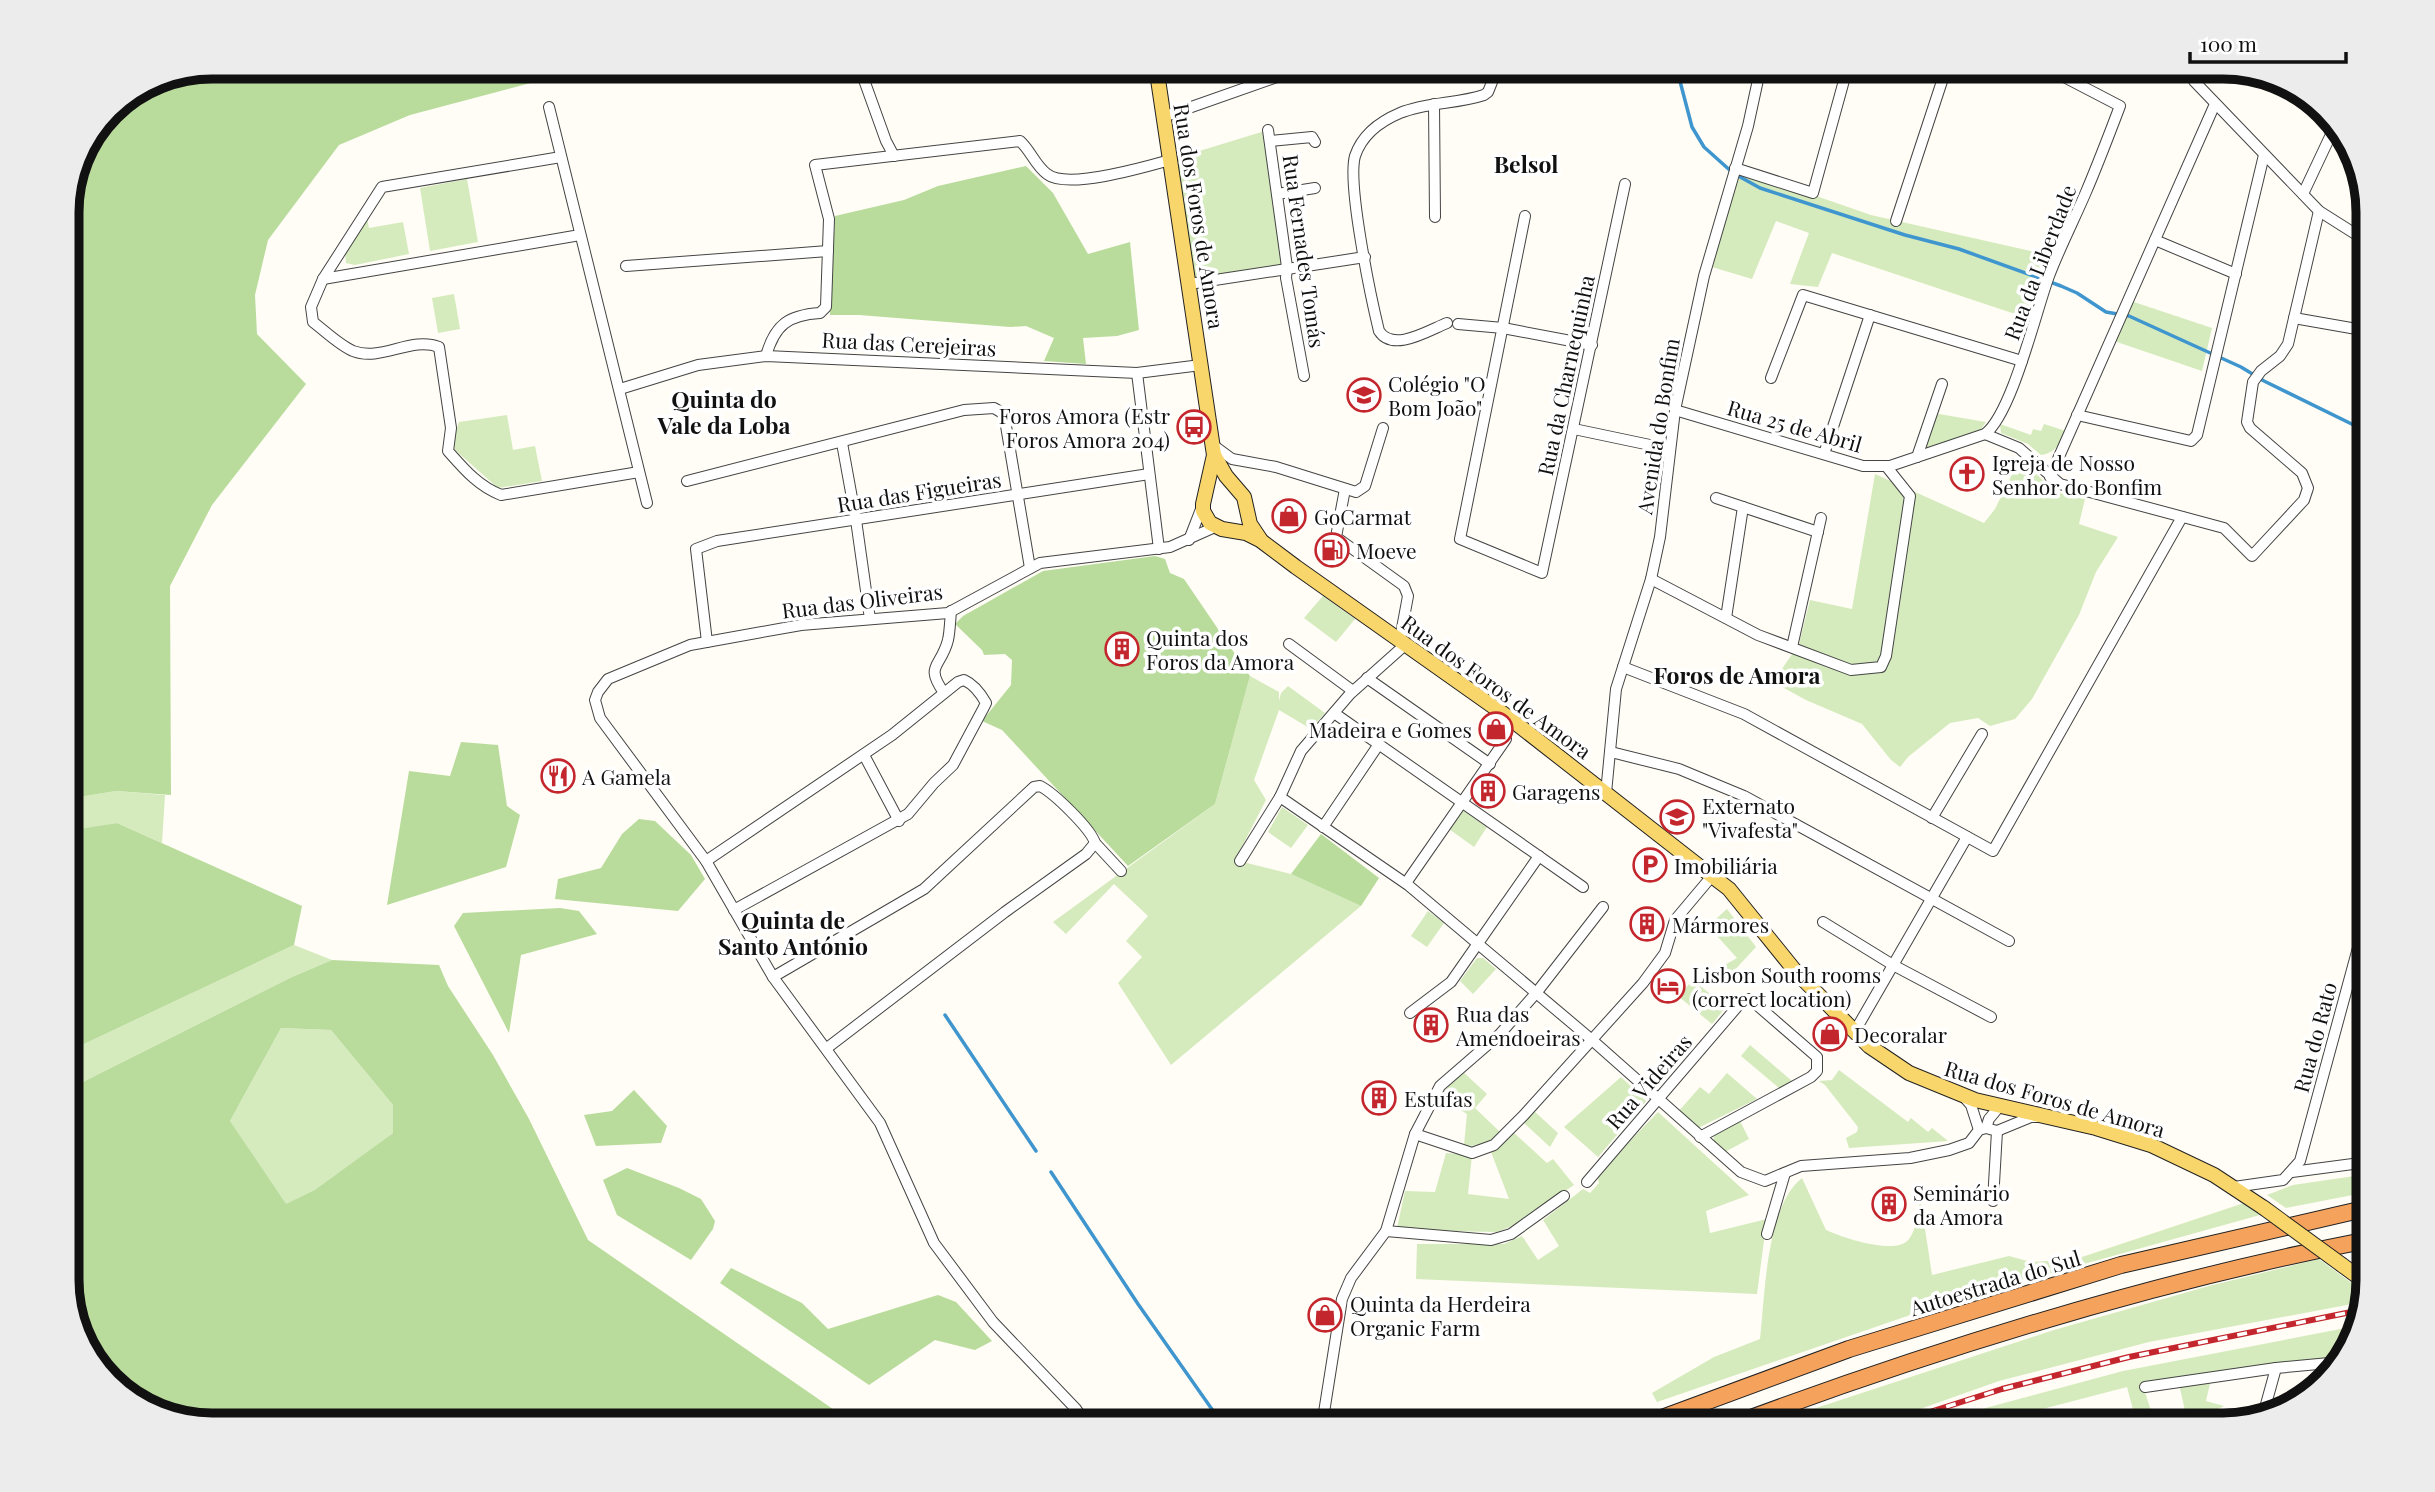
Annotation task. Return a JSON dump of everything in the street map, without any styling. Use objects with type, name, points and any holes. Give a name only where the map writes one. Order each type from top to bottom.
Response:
[{"type":"highway","name":"Autoestrada do Sul","points":[[1678,1413],[1849,1349],[2121,1265],[2356,1212]]},
{"type":"highway","points":[[1766,1413],[1859,1378],[2130,1295],[2356,1243]]},
{"type":"main road","name":"Rua dos Foros de Amora","points":[[1158,79],[1214,450]]},
{"type":"main road","points":[[1214,450],[1226,476],[1244,497],[1250,524],[1260,540]]},
{"type":"main road","points":[[1214,450],[1204,500],[1206,517],[1222,528],[1246,533],[1260,540]]},
{"type":"main road","points":[[1204,500],[1216,487],[1230,486],[1237,489]]},
{"type":"main road","points":[[1222,528],[1243,519],[1247,508]]},
{"type":"main road","name":"Rua dos Foros de Amora","points":[[1260,540],[1508,717],[1728,889],[1796,972],[1869,1046],[1909,1073],[2000,1107],[2096,1128],[2151,1145],[2234,1187],[2356,1275]]},
{"type":"street","points":[[864,79],[894,156]]},
{"type":"street","points":[[1163,117],[1271,79]]},
{"type":"street","points":[[1489,79],[1491,87],[1484,95],[1402,112],[1367,136],[1355,157],[1354,184],[1377,324],[1382,336],[1392,341],[1404,340],[1453,324],[1503,328],[1592,345]]},
{"type":"street","name":"Avenida do Bonfim","points":[[1606,793],[1616,689],[1651,579],[1660,537],[1675,410],[1704,276],[1758,79]]},
{"type":"street","points":[[1735,168],[1813,194],[1844,79]]},
{"type":"street","points":[[1896,221],[1943,79]]},
{"type":"street","name":"Rua da Liberdade","points":[[1987,432],[2001,414],[2022,361],[2050,274],[2120,106],[2068,79]]},
{"type":"street","points":[[2194,79],[2319,211],[2356,234]]},
{"type":"street","points":[[1434,104],[1435,217]]},
{"type":"street","points":[[2050,477],[2215,104]]},
{"type":"street","points":[[549,107],[647,503]]},
{"type":"street","points":[[2302,194],[2331,134]]},
{"type":"street","name":"Rua Fernades Tomás","points":[[1304,376],[1286,278],[1287,267],[1269,136],[1304,136],[1311,137],[1315,142]]},
{"type":"street","points":[[766,356],[773,337],[784,324],[801,314],[824,311],[827,302],[829,219],[815,165],[1020,141],[1050,177],[1079,179],[1121,173],[1170,160]]},
{"type":"street","points":[[2077,415],[2191,440],[2197,435],[2264,155]]},
{"type":"street","points":[[561,157],[382,187],[323,279],[311,307],[313,322],[352,351],[370,354],[427,342],[439,347],[451,428],[449,451],[470,477],[495,493],[501,495],[639,472]]},
{"type":"street","name":"Rua da Charnequinha","points":[[1503,328],[1460,539],[1542,573],[1625,184]]},
{"type":"street","points":[[1277,194],[1315,188]]},
{"type":"street","points":[[1987,432],[2019,448],[2060,484],[2224,528],[2252,556],[2304,500],[2308,488],[2302,473],[2250,429],[2247,422],[2253,382],[2261,371],[2280,356],[2287,344],[2319,211]]},
{"type":"street","points":[[1503,328],[1525,216]]},
{"type":"street","points":[[323,279],[580,234]]},
{"type":"street","points":[[2155,240],[2236,274]]},
{"type":"street","points":[[626,266],[828,251]]},
{"type":"street","points":[[1189,284],[1365,257]]},
{"type":"street","points":[[1770,378],[1803,295],[2022,361]]},
{"type":"street","points":[[1824,454],[1870,315]]},
{"type":"street","points":[[2294,318],[2356,329]]},
{"type":"street","name":"Rua das Cerejeiras","points":[[620,390],[698,365],[766,356],[1137,373],[1201,365]]},
{"type":"street","points":[[1137,373],[1159,549]]},
{"type":"street","points":[[1917,457],[1942,384]]},
{"type":"street","points":[[687,481],[964,410],[994,408],[1004,414],[1030,568]]},
{"type":"street","name":"Rua 25 de Abril","points":[[1675,410],[1863,466],[1886,466],[1987,432]]},
{"type":"street","points":[[1214,450],[1232,459],[1276,467],[1356,492],[1365,486],[1383,428]]},
{"type":"street","points":[[1574,429],[1669,449]]},
{"type":"street","points":[[842,443],[870,619]]},
{"type":"street","points":[[1226,476],[1226,466],[1232,459]]},
{"type":"street","points":[[1651,579],[1758,635],[1850,670],[1881,667],[1886,656],[1910,496],[1886,466]]},
{"type":"street","name":"Rua das Figueiras","points":[[707,642],[696,549],[717,541],[1149,474]]},
{"type":"street","points":[[1241,861],[1280,797],[1301,751],[1353,691],[1403,641],[1408,596],[1404,586],[1336,537],[1345,489]]},
{"type":"street","points":[[1716,498],[1818,532]]},
{"type":"street","points":[[1189,540],[1204,500]]},
{"type":"street","points":[[1726,618],[1742,507]]},
{"type":"street","points":[[1623,667],[1744,714],[1993,851],[2182,517]]},
{"type":"street","points":[[1792,647],[1821,518]]},
{"type":"street","name":"Rua das Oliveiras","points":[[706,861],[600,718],[596,709],[598,692],[608,679],[690,645],[801,625],[951,611],[1040,563],[1159,549],[1222,528]]},
{"type":"street","points":[[944,693],[933,676],[947,642],[951,611]]},
{"type":"street","points":[[1289,644],[1353,691]]},
{"type":"street","points":[[1367,678],[1490,764]]},
{"type":"street","points":[[734,910],[908,814],[953,765],[986,702],[975,689],[964,680],[864,755],[706,861],[734,910],[773,977],[880,1123],[934,1243],[993,1322],[1079,1413]]},
{"type":"street","points":[[1334,713],[1583,887]]},
{"type":"street","points":[[1932,818],[1982,734]]},
{"type":"street","points":[[1406,883],[1506,739]]},
{"type":"street","points":[[1323,827],[1379,744]]},
{"type":"street","points":[[1611,752],[1679,769],[1744,796],[2009,941]]},
{"type":"street","points":[[864,755],[899,821]]},
{"type":"street","points":[[773,977],[917,894],[1034,787],[1041,786],[1050,792],[1090,833],[1095,843],[1121,871]]},
{"type":"street","points":[[1280,797],[1406,883],[1537,992],[1741,1172],[1765,1181],[1801,1166],[1910,1158],[1969,1143],[1988,1129],[2031,1117],[2051,1118]]},
{"type":"street","points":[[1855,1031],[1967,836]]},
{"type":"street","points":[[827,1048],[1005,912],[1086,854],[1095,843]]},
{"type":"street","points":[[1410,1013],[1451,982],[1539,856]]},
{"type":"street","points":[[1415,1134],[1472,1153],[1494,1144],[1643,983],[1665,953],[1675,920],[1712,876]]},
{"type":"street","points":[[1324,1413],[1342,1299],[1351,1278],[1386,1231],[1415,1134],[1440,1086],[1500,1034],[1537,992],[1603,907]]},
{"type":"street","points":[[1823,922],[1893,965],[1991,1017]]},
{"type":"street","name":"Rua do Rato","points":[[2292,1172],[2300,1161],[2356,955]]},
{"type":"street","name":"Rua Videiras","points":[[1587,1182],[1743,1000],[1750,999],[1817,1057],[1816,1071],[1811,1077],[1700,1137]]},
{"type":"street","points":[[1962,1095],[1988,1129]]},
{"type":"street","points":[[1993,1201],[1988,1129],[1989,1119],[2000,1107]]},
{"type":"street","points":[[2234,1187],[2283,1181],[2292,1172],[2356,1164]]},
{"type":"street","points":[[1767,1234],[1785,1173]]},
{"type":"street","points":[[1386,1231],[1491,1240],[1511,1234],[1564,1196]]},
{"type":"street","points":[[2145,1387],[2327,1363]]},
{"type":"street","points":[[2265,1406],[2276,1368]]},
{"type":"green space","points":[[546,79],[410,115],[339,145],[268,240],[255,295],[257,334],[306,384],[212,505],[170,586],[171,795],[116,791],[79,797],[79,203],[83,178],[101,138],[118,118],[138,101],[161,89],[186,81]]},
{"type":"green space","points":[[1268,130],[1287,267],[1189,284],[1170,160]]},
{"type":"green space","points":[[1026,166],[1053,193],[1088,254],[1130,242],[1139,330],[1117,336],[1083,338],[1086,364],[1044,361],[1054,338],[1026,326],[830,315],[835,216],[904,200],[938,186]]},
{"type":"green space","points":[[1735,168],[1871,215],[2049,255],[2027,318],[1832,253],[1818,287],[1790,284],[1809,233],[1776,221],[1752,279],[1712,267]]},
{"type":"green space","points":[[467,179],[478,242],[430,251],[420,188]]},
{"type":"green space","points":[[367,218],[369,228],[403,222],[409,254],[355,265],[346,263],[345,253]]},
{"type":"green space","points":[[454,294],[460,329],[438,333],[432,298]]},
{"type":"green space","points":[[2131,301],[2212,328],[2202,371],[2114,341]]},
{"type":"green space","points":[[1933,413],[1986,422],[1979,432],[1917,457]]},
{"type":"green space","points":[[507,415],[513,450],[535,446],[542,481],[498,488],[455,450],[453,440],[459,422]]},
{"type":"green space","points":[[2000,424],[2031,435],[2033,429],[2041,431],[2044,424],[2066,431],[2054,450],[2041,455],[2028,444],[2001,433]]},
{"type":"green space","points":[[2020,458],[2055,492],[2085,499],[2079,524],[2118,537],[2096,572],[2079,615],[2032,699],[2015,719],[1990,726],[1978,718],[1950,723],[1908,757],[1900,767],[1891,760],[1862,724],[1806,700],[1773,682],[1799,644],[1810,600],[1852,609],[1875,474],[1984,523],[1995,509]]},
{"type":"green space","points":[[1155,556],[1165,559],[1170,573],[1184,579],[1250,676],[1215,804],[1128,866],[1002,730],[982,721],[1011,685],[1012,660],[1005,654],[984,655],[955,624],[963,616],[1043,571]]},
{"type":"green space","points":[[1323,596],[1355,619],[1336,642],[1304,618]]},
{"type":"green space","points":[[1250,676],[1279,692],[1279,701],[1281,693],[1288,686],[1325,713],[1311,729],[1279,710],[1254,780],[1266,800],[1235,860],[1291,874],[1361,906],[1171,1065],[1118,983],[1142,957],[1126,941],[1148,916],[1114,884],[1066,934],[1053,922],[1215,804]]},
{"type":"green space","points":[[461,742],[498,745],[507,806],[520,815],[506,867],[387,905],[409,771],[450,776]]},
{"type":"green space","points":[[116,791],[165,795],[162,843],[117,823],[79,830],[79,797]]},
{"type":"green space","points":[[1282,807],[1308,825],[1291,848],[1268,832]]},
{"type":"green space","points":[[1462,810],[1487,827],[1474,847],[1449,829]]},
{"type":"green space","points":[[639,819],[655,821],[691,855],[705,879],[678,911],[555,899],[558,879],[601,868],[622,834]]},
{"type":"green space","points":[[117,823],[302,906],[294,945],[79,1046],[79,829]]},
{"type":"green space","points":[[1321,834],[1379,878],[1361,906],[1291,874]]},
{"type":"green space","points":[[560,908],[579,911],[597,934],[521,955],[509,1033],[454,926],[463,913]]},
{"type":"green space","points":[[1727,909],[1756,947],[1730,975],[1721,967],[1737,958],[1708,926]]},
{"type":"green space","points":[[1428,911],[1444,923],[1427,947],[1411,936]]},
{"type":"green space","points":[[294,945],[332,960],[292,977],[79,1084],[79,1046]]},
{"type":"green space","points":[[1477,958],[1483,958],[1496,969],[1473,994],[1460,981]]},
{"type":"green space","points":[[332,960],[439,965],[448,986],[493,1055],[529,1119],[588,1240],[839,1413],[212,1413],[178,1409],[161,1403],[138,1391],[112,1368],[93,1339],[81,1306],[79,1084],[292,977]],"holes":[[[281,1028],[331,1030],[393,1105],[393,1133],[315,1190],[286,1204],[230,1121]]]},
{"type":"green space","points":[[1693,980],[1726,1007],[1712,1024],[1678,996]]},
{"type":"green space","points":[[281,1028],[331,1030],[393,1105],[393,1133],[315,1191],[285,1205],[230,1121]]},
{"type":"green space","points":[[1750,1045],[1792,1081],[1779,1088],[1741,1056]]},
{"type":"green space","points":[[1839,1070],[1908,1122],[1911,1118],[1928,1132],[1932,1128],[1948,1141],[1849,1148],[1846,1138],[1857,1132],[1858,1127],[1819,1081],[1832,1080]]},
{"type":"green space","points":[[1463,1072],[1487,1094],[1475,1108],[1500,1132],[1488,1142],[1479,1145],[1464,1145],[1467,1114],[1441,1098]]},
{"type":"green space","points":[[1727,1073],[1757,1099],[1698,1128],[1678,1112],[1700,1087],[1709,1094]]},
{"type":"green space","points":[[1621,1077],[1646,1101],[1598,1157],[1564,1127]]},
{"type":"green space","points":[[634,1090],[667,1126],[661,1143],[596,1146],[584,1115],[612,1111]]},
{"type":"green space","points":[[1534,1111],[1558,1133],[1550,1147],[1523,1122]]},
{"type":"green space","points":[[1658,1112],[1749,1195],[1706,1211],[1710,1233],[1771,1218],[1765,1233],[1757,1294],[1416,1279],[1417,1244],[1504,1244],[1522,1236],[1538,1260],[1559,1246],[1543,1220],[1583,1189],[1590,1193],[1599,1183],[1597,1175]]},
{"type":"green space","points":[[1740,1121],[1749,1139],[1725,1152],[1713,1142],[1714,1135]]},
{"type":"green space","points":[[1513,1132],[1547,1163],[1553,1159],[1574,1185],[1512,1226],[1497,1232],[1397,1228],[1405,1191],[1435,1192],[1446,1153],[1472,1155],[1468,1194],[1509,1199],[1491,1152]]},
{"type":"green space","points":[[627,1168],[701,1199],[715,1221],[713,1229],[691,1260],[617,1215],[603,1180]]},
{"type":"green space","points":[[2356,1176],[2356,1194],[2286,1208],[2267,1195],[2293,1185]]},
{"type":"green space","points":[[1802,1178],[1826,1230],[1882,1246],[1903,1244],[1909,1239],[1920,1196],[1932,1275],[2009,1256],[2031,1262],[2076,1259],[2244,1203],[2260,1215],[1951,1301],[1657,1402],[1652,1393],[1714,1357],[1760,1339],[1769,1252],[1774,1230],[1790,1191]]},
{"type":"green space","points":[[2319,1259],[2356,1286],[2354,1304],[2149,1342],[1999,1381],[1909,1413],[1801,1413],[2054,1330],[2209,1286]]},
{"type":"green space","points":[[731,1268],[802,1303],[828,1329],[938,1295],[956,1302],[992,1341],[975,1350],[935,1340],[869,1385],[720,1283]]},
{"type":"green space","points":[[2347,1328],[2330,1359],[2275,1364],[2143,1386],[2152,1413],[2134,1413],[2127,1387],[2027,1413],[1971,1413],[2123,1371]]},
{"type":"green space","points":[[2211,1379],[2206,1401],[2224,1406],[2210,1413],[2186,1413],[2179,1384]]},
{"type":"green space","points":[[2228,1409],[2241,1412],[2223,1413],[2220,1413]]},
{"type":"waterway","points":[[1679,79],[1692,127],[1704,147],[1733,173],[1760,188],[1905,235],[1959,249],[2061,286],[2106,312],[2129,316],[2241,367],[2356,426]]},
{"type":"waterway","points":[[945,1015],[1036,1151]]},
{"type":"waterway","points":[[1051,1172],[1138,1304],[1215,1413]]},
{"type":"railway","points":[[1927,1413],[2002,1389],[2129,1357],[2352,1312]]},
{"type":"place","name":"Colégio \"O Bom João\"","points":[[1364,395]]},
{"type":"place","name":"Foros Amora (Estr Foros Amora 204)","points":[[1194,427]]},
{"type":"place","name":"Igreja de Nosso Senhor do Bonfim","points":[[1967,474]]},
{"type":"place","name":"GoCarmat","points":[[1289,516]]},
{"type":"place","name":"Moeve","points":[[1332,550]]},
{"type":"place","name":"Quinta dos Foros da Amora","points":[[1122,649]]},
{"type":"place","name":"Madeira e Gomes","points":[[1496,729]]},
{"type":"place","name":"A Gamela","points":[[558,776]]},
{"type":"place","name":"Garagens","points":[[1488,791]]},
{"type":"place","name":"Externato \"Vivafesta\"","points":[[1677,817]]},
{"type":"place","name":"Imobiliária","points":[[1650,865]]},
{"type":"place","name":"Mármores","points":[[1647,924]]},
{"type":"place","name":"Lisbon South rooms (correct location)","points":[[1668,986]]},
{"type":"place","name":"Rua das Amendoeiras","points":[[1431,1025]]},
{"type":"place","name":"Decoralar","points":[[1830,1034]]},
{"type":"place","name":"Estufas","points":[[1379,1098]]},
{"type":"place","name":"Seminário da Amora","points":[[1889,1204]]},
{"type":"place","name":"Quinta da Herdeira Organic Farm","points":[[1325,1315]]},
{"type":"district","name":"Belsol","points":[[1526,163]]},
{"type":"district","name":"Quinta do Vale da Loba","points":[[724,411]]},
{"type":"district","name":"Foros de Amora","points":[[1737,674]]},
{"type":"district","name":"Quinta de Santo António","points":[[793,932]]}]
